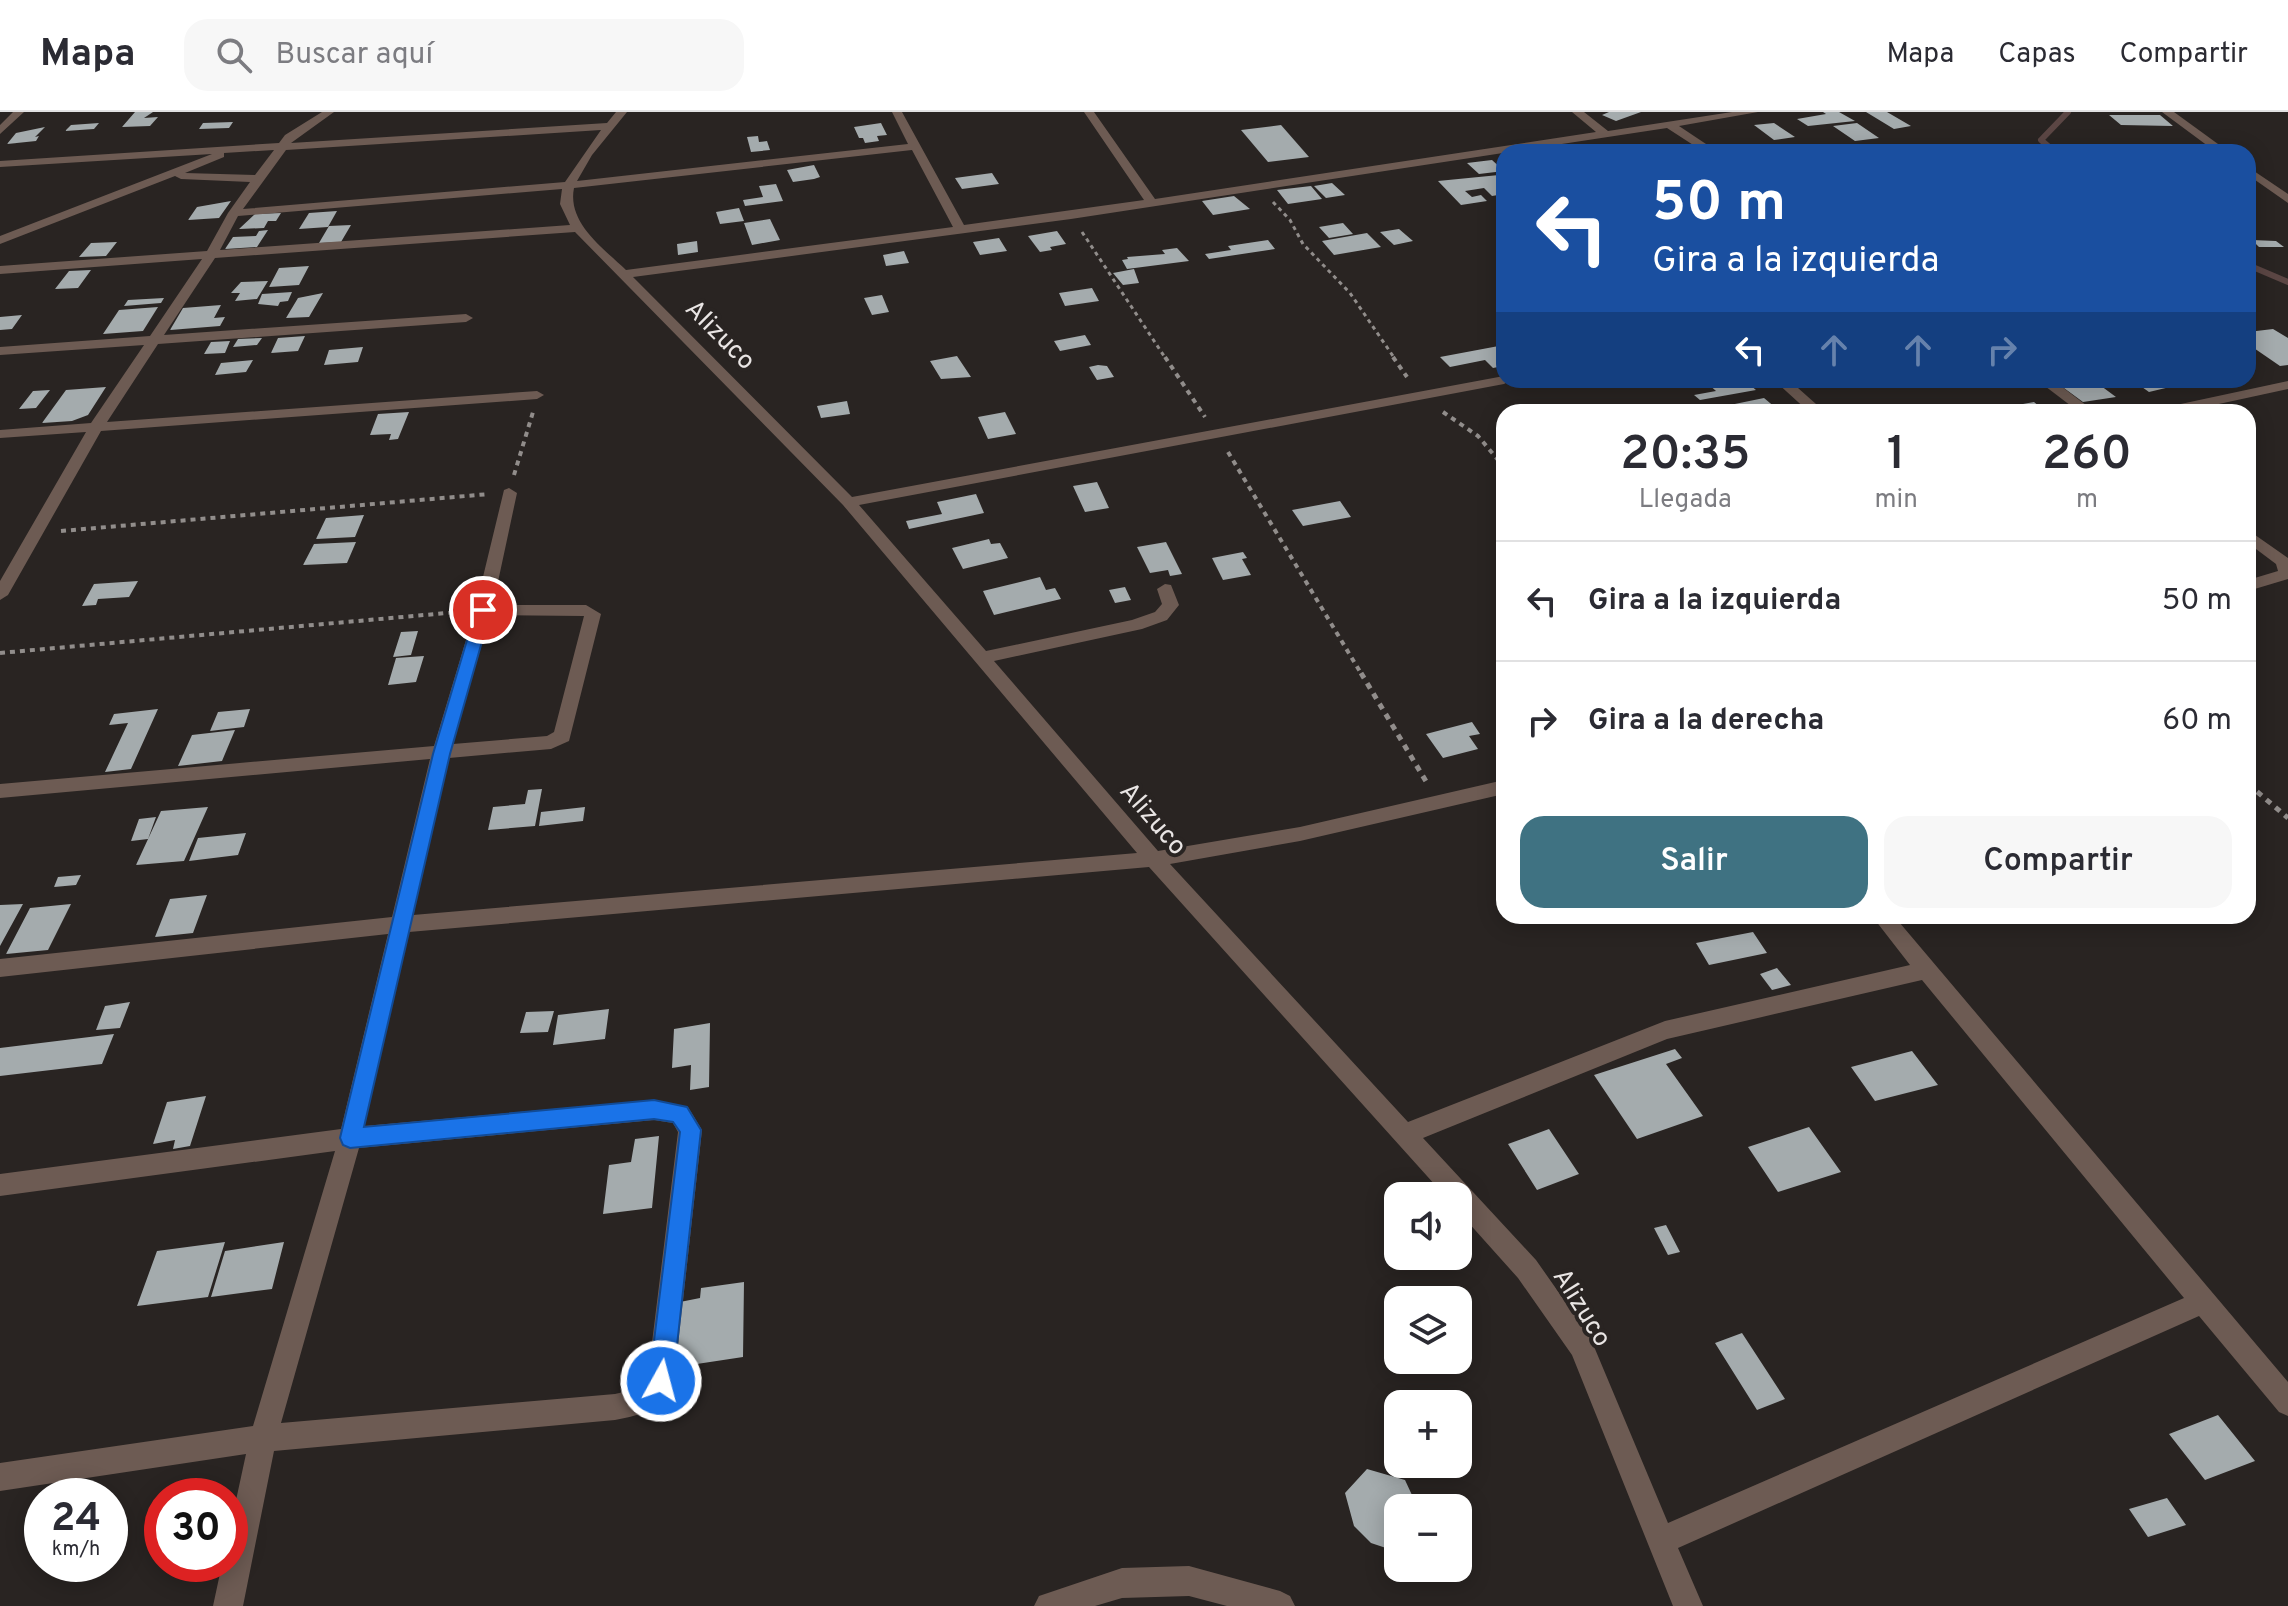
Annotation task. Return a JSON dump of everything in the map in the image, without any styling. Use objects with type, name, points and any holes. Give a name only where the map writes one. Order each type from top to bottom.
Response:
[{"type":"street","points":[[0,131],[19,112]]},
{"type":"street","points":[[0,595],[96,427],[211,255],[257,179],[280,146],[329,112]]},
{"type":"street","points":[[897,112],[960,229]]},
{"type":"street","points":[[1089,112],[1151,202]]},
{"type":"street","points":[[1577,112],[1605,134]]},
{"type":"street","points":[[1550,144],[1753,112]]},
{"type":"street","points":[[2167,112],[2212,144]]},
{"type":"street","points":[[0,164],[280,146],[617,119]]},
{"type":"street","points":[[569,185],[617,119]]},
{"type":"street","points":[[1671,126],[1699,144]]},
{"type":"street","points":[[234,213],[569,185],[916,146]]},
{"type":"street","points":[[0,240],[233,149]]},
{"type":"street","points":[[624,274],[1071,215],[1496,153]]},
{"type":"street","points":[[173,175],[257,179]]},
{"type":"street","points":[[2256,176],[2288,199]]},
{"type":"street","name":"Alizuco","points":[[569,185],[566,199],[569,212],[586,238],[848,502],[1154,859],[1527,1269],[1581,1346],[1688,1606]]},
{"type":"street","points":[[0,226],[43,224]]},
{"type":"street","points":[[0,270],[579,228]]},
{"type":"street","points":[[0,351],[466,318]]},
{"type":"street","points":[[848,502],[1496,382]]},
{"type":"street","points":[[2199,404],[2288,385]]},
{"type":"street","points":[[1790,388],[1809,404]]},
{"type":"street","points":[[2055,388],[2077,404]]},
{"type":"street","points":[[0,434],[537,395]]},
{"type":"street","points":[[228,1606],[263,1438],[350,1138],[441,754],[483,610],[509,493]]},
{"type":"street","points":[[2256,541],[2283,562],[2288,573],[2256,583]]},
{"type":"street","points":[[982,658],[1161,616],[1171,605],[1165,589]]},
{"type":"street","points":[[0,791],[441,754],[551,742],[562,736],[593,614],[586,610],[483,610]]},
{"type":"street","points":[[0,968],[401,924],[1154,859],[1300,834],[1496,789]]},
{"type":"street","points":[[1889,924],[2288,1403]]},
{"type":"street","points":[[1405,1134],[1665,1030],[1926,970]]},
{"type":"street","points":[[0,1185],[350,1138],[654,1110],[680,1114],[690,1130],[661,1381],[643,1401],[615,1407],[263,1438],[0,1477]]},
{"type":"street","points":[[1661,1541],[2203,1302]]},
{"type":"street","points":[[1049,1606],[1122,1583],[1189,1581],[1280,1606]]},
{"type":"path","points":[[1259,186],[1290,220],[1303,244],[1350,293],[1420,396],[1478,436],[1496,457]]},
{"type":"path","points":[[1071,215],[1217,434],[1438,801]]},
{"type":"path","points":[[36,533],[509,493],[537,395]]},
{"type":"path","points":[[0,653],[483,610]]},
{"type":"path","points":[[2256,791],[2288,818]]},
{"type":"building","points":[[135,112],[153,112],[144,118],[158,117],[150,126],[122,127]]},
{"type":"building","points":[[1609,112],[1641,112],[1616,121],[1602,115]]},
{"type":"building","points":[[1823,112],[1839,112],[1855,121],[1808,126],[1797,119],[1826,114]]},
{"type":"building","points":[[1866,112],[1887,112],[1911,126],[1894,129]]},
{"type":"building","points":[[2109,115],[2160,115],[2173,126],[2121,125]]},
{"type":"building","points":[[233,122],[229,128],[199,129],[203,123]]},
{"type":"building","points":[[99,123],[94,129],[65,131],[71,125]]},
{"type":"building","points":[[881,123],[887,135],[877,136],[879,141],[865,143],[854,127]]},
{"type":"building","points":[[1774,123],[1795,137],[1774,140],[1754,125]]},
{"type":"building","points":[[1857,123],[1879,138],[1855,141],[1833,126]]},
{"type":"building","points":[[1281,125],[1309,157],[1268,162],[1241,130]]},
{"type":"building","points":[[45,127],[35,137],[39,136],[36,141],[7,144],[16,133]]},
{"type":"building","points":[[758,136],[759,142],[767,141],[770,150],[751,152],[747,137]]},
{"type":"building","points":[[1492,160],[1496,164],[1496,172],[1479,174],[1467,163]]},
{"type":"building","points":[[814,165],[820,177],[814,179],[793,182],[787,170]]},
{"type":"building","points":[[992,173],[999,184],[962,189],[955,178]]},
{"type":"building","points":[[1496,175],[1496,195],[1492,196],[1484,188],[1465,191],[1472,197],[1481,195],[1487,201],[1461,205],[1438,181]]},
{"type":"building","points":[[1332,183],[1345,195],[1326,198],[1314,186]]},
{"type":"building","points":[[776,184],[783,201],[745,206],[743,200],[763,197],[759,186]]},
{"type":"building","points":[[1311,186],[1322,199],[1288,204],[1277,190]]},
{"type":"building","points":[[1234,196],[1250,209],[1213,215],[1202,201]]},
{"type":"building","points":[[231,201],[219,218],[188,220],[197,207]]},
{"type":"building","points":[[739,208],[744,221],[720,224],[716,212]]},
{"type":"building","points":[[337,211],[328,227],[299,229],[309,213]]},
{"type":"building","points":[[281,213],[276,221],[268,221],[264,228],[239,229],[255,214]]},
{"type":"building","points":[[770,219],[780,240],[752,245],[744,223]]},
{"type":"building","points":[[1343,223],[1353,234],[1329,238],[1319,227]]},
{"type":"building","points":[[351,225],[341,242],[319,243],[329,226]]},
{"type":"building","points":[[1399,229],[1413,241],[1394,245],[1380,232]]},
{"type":"building","points":[[268,230],[257,247],[225,249],[233,237],[256,236],[259,231]]},
{"type":"building","points":[[1057,231],[1066,244],[1050,247],[1052,250],[1040,252],[1028,236]]},
{"type":"building","points":[[1367,233],[1381,247],[1334,255],[1322,241]]},
{"type":"building","points":[[999,238],[1007,251],[980,255],[973,242]]},
{"type":"building","points":[[1268,240],[1275,249],[1209,259],[1205,254],[1231,250],[1228,246]]},
{"type":"building","points":[[2256,240],[2276,241],[2284,247],[2259,247]]},
{"type":"building","points":[[697,241],[698,252],[678,255],[677,244]]},
{"type":"building","points":[[117,242],[106,256],[79,257],[91,243]]},
{"type":"building","points":[[1177,248],[1189,261],[1127,269],[1122,260],[1165,254],[1162,250]]},
{"type":"building","points":[[904,251],[909,263],[886,266],[883,255]]},
{"type":"building","points":[[309,266],[299,285],[269,287],[279,268]]},
{"type":"building","points":[[1134,269],[1139,283],[1123,285],[1113,273]]},
{"type":"building","points":[[91,270],[78,288],[55,289],[69,271]]},
{"type":"building","points":[[268,281],[257,299],[235,301],[240,293],[231,293],[241,282]]},
{"type":"building","points":[[1092,288],[1099,301],[1065,306],[1059,293]]},
{"type":"building","points":[[292,292],[288,301],[280,302],[278,306],[258,304],[262,294]]},
{"type":"building","points":[[323,293],[309,317],[286,318],[298,298]]},
{"type":"building","points":[[882,295],[889,312],[872,315],[864,298]]},
{"type":"building","points":[[164,298],[161,303],[124,306],[128,300]]},
{"type":"building","points":[[221,305],[214,318],[225,317],[220,326],[170,330],[183,308]]},
{"type":"building","points":[[158,307],[143,331],[103,334],[119,310]]},
{"type":"building","points":[[22,315],[12,329],[0,330],[0,317]]},
{"type":"building","points":[[2273,329],[2288,338],[2288,365],[2280,366],[2256,350],[2256,331]]},
{"type":"building","points":[[1085,335],[1091,345],[1060,351],[1054,341]]},
{"type":"building","points":[[305,336],[298,351],[271,353],[278,338]]},
{"type":"building","points":[[262,338],[257,345],[233,347],[238,339]]},
{"type":"building","points":[[230,341],[225,353],[204,354],[211,342]]},
{"type":"building","points":[[1496,346],[1496,367],[1493,368],[1485,360],[1450,367],[1440,357]]},
{"type":"building","points":[[363,347],[358,362],[324,365],[329,350]]},
{"type":"building","points":[[957,356],[971,377],[941,379],[930,361]]},
{"type":"building","points":[[253,360],[246,372],[215,375],[221,363]]},
{"type":"building","points":[[1107,366],[1114,377],[1097,380],[1089,367]]},
{"type":"building","points":[[106,387],[88,415],[72,421],[42,423],[66,390]]},
{"type":"building","points":[[1713,388],[1756,390],[1700,400],[1694,395],[1716,391]]},
{"type":"building","points":[[2064,388],[2104,388],[2116,397],[2083,402]]},
{"type":"building","points":[[2143,388],[2166,388],[2149,392]]},
{"type":"building","points":[[50,390],[36,408],[19,409],[33,391]]},
{"type":"building","points":[[1764,398],[1771,404],[1735,404]]},
{"type":"building","points":[[847,401],[850,414],[821,418],[817,406]]},
{"type":"building","points":[[409,412],[398,439],[389,440],[391,434],[370,435],[378,414]]},
{"type":"building","points":[[1005,412],[1016,434],[988,439],[978,417]]},
{"type":"building","points":[[1097,482],[1109,508],[1085,512],[1073,486]]},
{"type":"building","points":[[976,494],[984,513],[909,529],[906,521],[942,514],[937,502]]},
{"type":"building","points":[[1340,501],[1351,517],[1303,526],[1292,510]]},
{"type":"building","points":[[364,515],[355,537],[316,539],[326,518]]},
{"type":"building","points":[[989,539],[991,544],[1000,543],[1008,558],[963,569],[952,548]]},
{"type":"building","points":[[356,542],[347,563],[303,565],[314,544]]},
{"type":"building","points":[[1166,542],[1182,574],[1170,576],[1168,570],[1150,573],[1137,547]]},
{"type":"building","points":[[1243,552],[1247,558],[1242,559],[1251,575],[1223,580],[1212,558]]},
{"type":"building","points":[[1040,577],[1046,590],[1055,588],[1061,599],[994,615],[983,591]]},
{"type":"building","points":[[138,581],[129,597],[98,599],[96,605],[82,606],[94,584]]},
{"type":"building","points":[[1125,587],[1131,600],[1115,603],[1109,590]]},
{"type":"building","points":[[418,631],[411,655],[393,657],[401,632]]},
{"type":"building","points":[[424,656],[416,682],[388,685],[396,658]]},
{"type":"building","points":[[158,709],[131,769],[105,772],[128,723],[109,725],[114,714]]},
{"type":"building","points":[[250,709],[244,727],[210,731],[218,712]]},
{"type":"building","points":[[1472,722],[1480,734],[1469,736],[1478,749],[1443,758],[1426,734]]},
{"type":"building","points":[[235,730],[222,761],[178,766],[192,735]]},
{"type":"building","points":[[542,789],[535,826],[488,830],[493,807],[525,804],[528,790]]},
{"type":"building","points":[[208,807],[184,861],[136,865],[161,811]]},
{"type":"building","points":[[585,807],[583,821],[539,826],[541,812]]},
{"type":"building","points":[[156,817],[148,839],[131,841],[139,819]]},
{"type":"building","points":[[246,833],[238,855],[189,861],[198,838]]},
{"type":"building","points":[[81,875],[76,885],[54,887],[58,877]]},
{"type":"building","points":[[207,895],[193,933],[155,937],[170,899]]},
{"type":"building","points":[[23,904],[0,946],[0,905]]},
{"type":"building","points":[[71,904],[48,950],[6,954],[30,908]]},
{"type":"building","points":[[1753,932],[1767,953],[1709,965],[1696,943]]},
{"type":"building","points":[[1777,968],[1791,985],[1772,990],[1760,974]]},
{"type":"building","points":[[130,1002],[120,1028],[96,1030],[105,1006]]},
{"type":"building","points":[[609,1009],[605,1039],[553,1045],[558,1015]]},
{"type":"building","points":[[554,1011],[548,1032],[520,1033],[526,1012]]},
{"type":"building","points":[[710,1023],[709,1087],[690,1090],[691,1065],[672,1068],[674,1029]]},
{"type":"building","points":[[114,1034],[102,1064],[0,1076],[0,1048]]},
{"type":"building","points":[[1675,1049],[1682,1058],[1666,1064],[1703,1116],[1637,1139],[1594,1075]]},
{"type":"building","points":[[1912,1051],[1938,1085],[1875,1101],[1851,1067]]},
{"type":"building","points":[[206,1096],[190,1146],[173,1149],[175,1140],[153,1144],[167,1102]]},
{"type":"building","points":[[1809,1127],[1841,1172],[1778,1192],[1748,1147]]},
{"type":"building","points":[[1549,1129],[1579,1174],[1537,1190],[1508,1144]]},
{"type":"building","points":[[659,1136],[652,1208],[603,1214],[609,1165],[631,1162],[635,1139]]},
{"type":"building","points":[[1666,1225],[1680,1252],[1668,1255],[1654,1228]]},
{"type":"building","points":[[225,1242],[208,1297],[137,1306],[157,1251]]},
{"type":"building","points":[[284,1242],[272,1289],[211,1297],[225,1251]]},
{"type":"building","points":[[744,1282],[743,1357],[677,1367],[680,1302],[700,1298],[701,1288]]},
{"type":"building","points":[[1742,1333],[1785,1399],[1757,1410],[1715,1343]]},
{"type":"building","points":[[2218,1415],[2255,1461],[2205,1480],[2169,1434]]},
{"type":"building","points":[[1367,1469],[1384,1474],[1384,1478],[1405,1480],[1412,1494],[1384,1494],[1384,1547],[1371,1543],[1354,1526],[1345,1493]]},
{"type":"building","points":[[2167,1498],[2186,1525],[2148,1537],[2129,1509]]},
{"type":"waterway","points":[[2046,144],[2041,140],[2068,112]]},
{"type":"waterway","points":[[2256,268],[2288,282]]},
{"type":"route","points":[[483,610],[441,754],[350,1138],[654,1110],[680,1114],[690,1130],[661,1381]]}]
